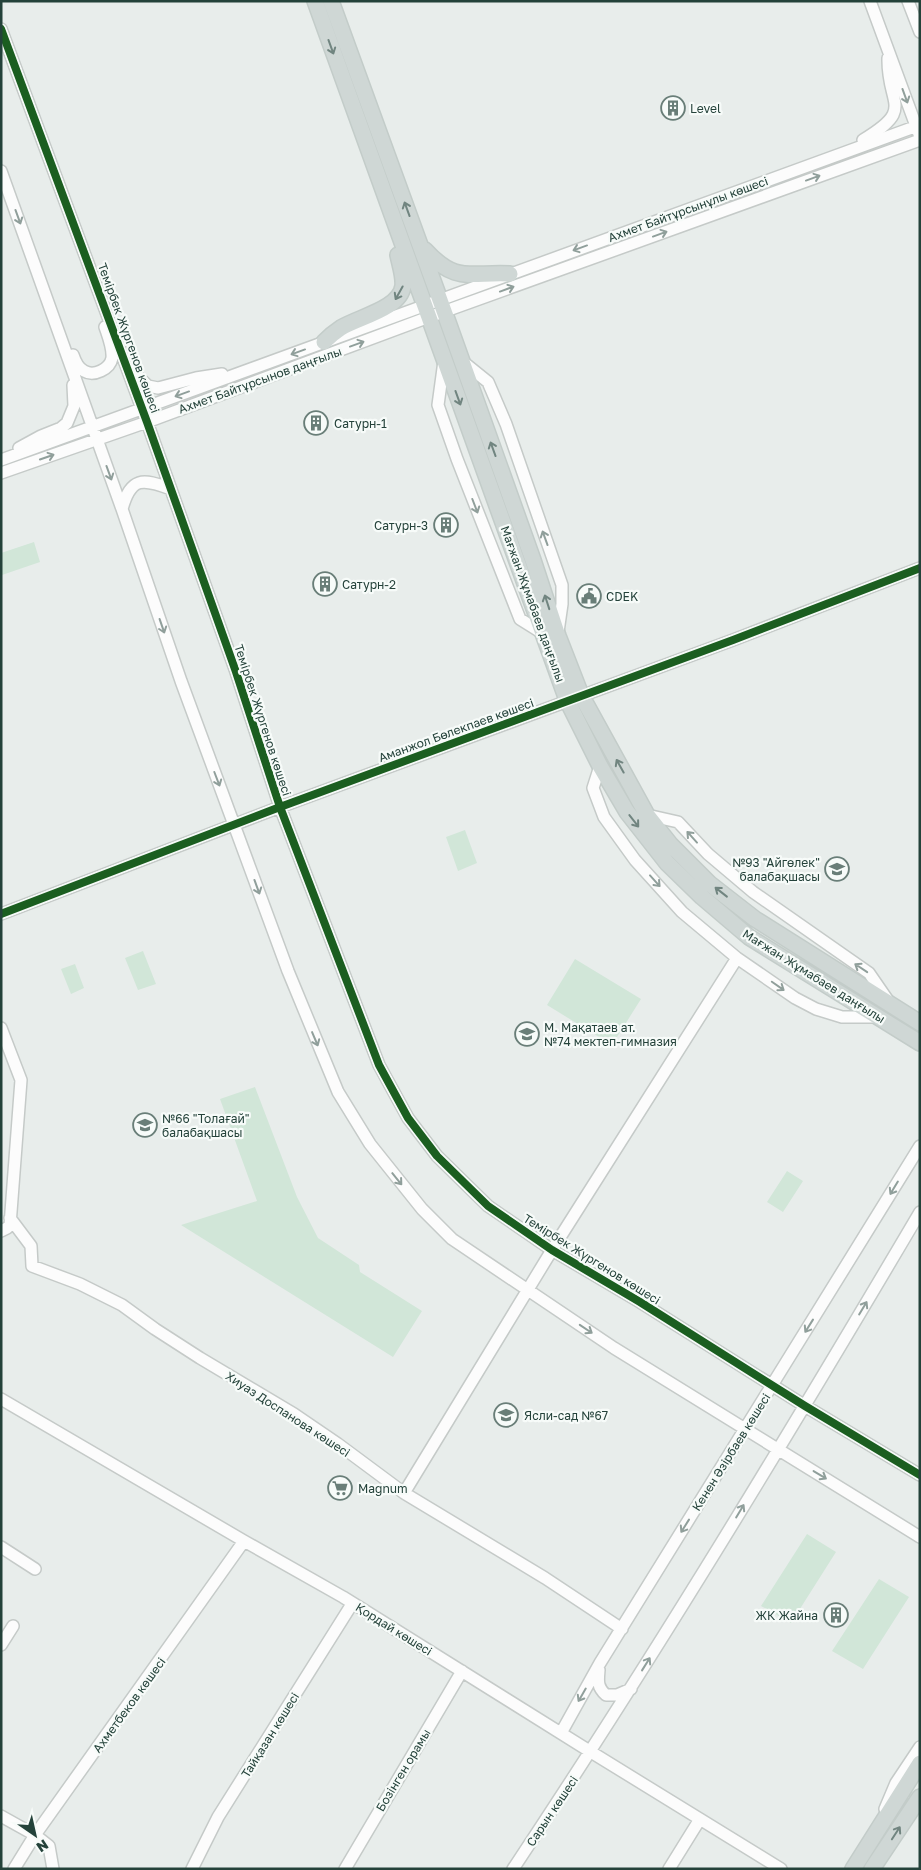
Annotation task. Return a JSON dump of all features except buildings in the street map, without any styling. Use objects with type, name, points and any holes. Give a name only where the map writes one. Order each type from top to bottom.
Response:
[{"type":"main road","name":"Мағжан Жұмабаев даңғылы","points":[[315,1],[445,360],[600,766],[627,812],[667,863],[702,897],[748,937],[879,1017],[917,1043]]},
{"type":"main road","name":"Мағжан Жұмабаев даңғылы","points":[[331,1],[533,560],[551,635]]},
{"type":"main road","points":[[324,342],[340,328],[392,304],[400,296],[403,286],[402,272],[392,237],[391,212]]},
{"type":"main road","points":[[419,243],[438,264],[457,274],[510,274]]},
{"type":"main road","name":"Мағжан Жұмабаев даңғылы","points":[[574,698],[647,814],[670,844],[710,884],[759,922],[920,1023]]},
{"type":"main road","points":[[853,1869],[920,1763]]},
{"type":"main road","points":[[872,1869],[920,1797]]},
{"type":"street","points":[[870,1],[919,132]]},
{"type":"street","points":[[908,1],[920,32]]},
{"type":"street","name":"Темірбек Жүргенов көшесі","points":[[1,29],[148,422],[236,672],[280,807],[379,1065],[408,1118],[437,1156],[488,1206],[552,1250],[640,1302],[772,1386],[920,1475]]},
{"type":"street","points":[[840,154],[875,133],[894,117],[896,108],[888,68],[888,49]]},
{"type":"street","name":"Ахмет Байтұрсынұлы көшесі","points":[[457,293],[840,154],[919,132]]},
{"type":"street","name":"Ахмет Байтұрсынұлы көшесі","points":[[461,305],[919,132]]},
{"type":"street","points":[[1,172],[73,370],[181,681],[307,1019],[338,1092],[370,1144],[422,1209],[452,1239],[614,1348],[920,1537]]},
{"type":"street","points":[[44,288],[52,297],[77,364],[84,371],[93,373],[107,367],[112,358],[110,342],[94,295],[94,275]]},
{"type":"street","name":"Ахмет Байтұрсынов даңғылы","points":[[1,473],[148,422],[442,305],[457,293]]},
{"type":"street","name":"Ахмет Байтұрсынов даңғылы","points":[[442,305],[461,305]]},
{"type":"street","name":"Ахмет Байтұрсынов даңғылы","points":[[1,459],[324,342],[427,311]]},
{"type":"street","points":[[445,360],[438,405],[457,459],[520,619],[551,635],[562,604],[562,585],[506,424],[488,382],[460,360]]},
{"type":"street","points":[[126,364],[148,386],[158,388],[196,378],[244,372]]},
{"type":"street","points":[[1,459],[41,436],[61,428],[67,423],[74,406],[73,370]]},
{"type":"street","points":[[122,510],[130,488],[138,482],[148,481],[171,489]]},
{"type":"street","name":"Аманжол Бөлекпаев көшесі","points":[[1,914],[280,807],[759,630],[920,568]]},
{"type":"street","points":[[600,766],[593,788],[604,817],[623,844],[682,912],[737,958],[795,998],[816,1009],[842,1017],[879,1017]]},
{"type":"street","points":[[647,814],[678,822],[708,854],[753,892],[869,973],[892,1005]]},
{"type":"street","points":[[404,1493],[552,1250],[737,958]]},
{"type":"street","points":[[1,1028],[21,1080],[10,1218],[7,1228],[1,1231]]},
{"type":"street","name":"Кенен Әзірбаев көшесі","points":[[560,1733],[600,1664],[918,1149]]},
{"type":"street","points":[[591,1752],[805,1406],[920,1212]]},
{"type":"street","name":"Хиуаз Доспанова көшесі","points":[[10,1218],[31,1246],[32,1266],[80,1284],[122,1305],[163,1333],[301,1419],[404,1493],[545,1578],[622,1629]]},
{"type":"street","name":"Қордай көшесі","points":[[1,1399],[352,1604],[781,1869]]},
{"type":"street","name":"Ахметбеков көшесі","points":[[14,1869],[35,1835],[244,1541]]},
{"type":"street","points":[[1,1547],[35,1569]]},
{"type":"street","name":"Тайқазан көшесі","points":[[192,1869],[218,1817],[352,1604]]},
{"type":"street","points":[[1,1645],[13,1626]]},
{"type":"street","points":[[600,1664],[598,1682],[600,1689],[606,1695],[617,1695],[632,1688]]},
{"type":"street","name":"Бозінген орамы","points":[[345,1869],[462,1671]]},
{"type":"street","points":[[875,1834],[896,1783],[920,1747]]},
{"type":"street","name":"Сарын көшесі","points":[[514,1869],[591,1752]]},
{"type":"street","points":[[1,1816],[35,1835],[49,1846],[53,1869]]},
{"type":"street","points":[[669,1869],[700,1819]]},
{"type":"green space","points":[[34,542],[40,562],[2,575],[1,553]]},
{"type":"green space","points":[[465,830],[477,863],[458,871],[446,837]]},
{"type":"green space","points":[[143,951],[156,984],[138,990],[125,958]]},
{"type":"green space","points":[[575,959],[641,999],[612,1045],[547,1005]]},
{"type":"green space","points":[[75,964],[84,988],[71,994],[61,969]]},
{"type":"green space","points":[[255,1087],[297,1197],[318,1238],[359,1265],[360,1272],[422,1311],[393,1357],[181,1225],[257,1201],[220,1099]]},
{"type":"green space","points":[[787,1171],[803,1181],[783,1212],[767,1202]]},
{"type":"green space","points":[[807,1534],[836,1552],[791,1623],[761,1606]]},
{"type":"green space","points":[[879,1579],[909,1597],[863,1669],[832,1651]]},
{"type":"cycle path","points":[[1,29],[147,422],[236,672],[280,807],[379,1065],[408,1118],[437,1156],[488,1206],[552,1250],[640,1302],[805,1406],[920,1475]]},
{"type":"cycle path","points":[[1,914],[280,807],[733,640],[920,568]]},
{"type":"place","name":"Level","points":[[673,108]]},
{"type":"place","name":"Сатурн-1","points":[[316,423]]},
{"type":"place","name":"Сатурн-3","points":[[446,525]]},
{"type":"place","name":"Сатурн-2","points":[[325,584]]},
{"type":"place","name":"CDEK","points":[[589,596]]},
{"type":"place","name":"№93 \"Айгөлек\" балабақшасы","points":[[837,869]]},
{"type":"place","name":"М. Мақатаев ат. №74 мектеп-гимназия","points":[[527,1034]]},
{"type":"place","name":"№66 \"Толағай\" балабақшасы","points":[[145,1125]]},
{"type":"place","name":"Ясли-сад №67","points":[[506,1415]]},
{"type":"place","name":"Magnum","points":[[340,1488]]},
{"type":"place","name":"ЖК Жайна","points":[[836,1615]]}]
